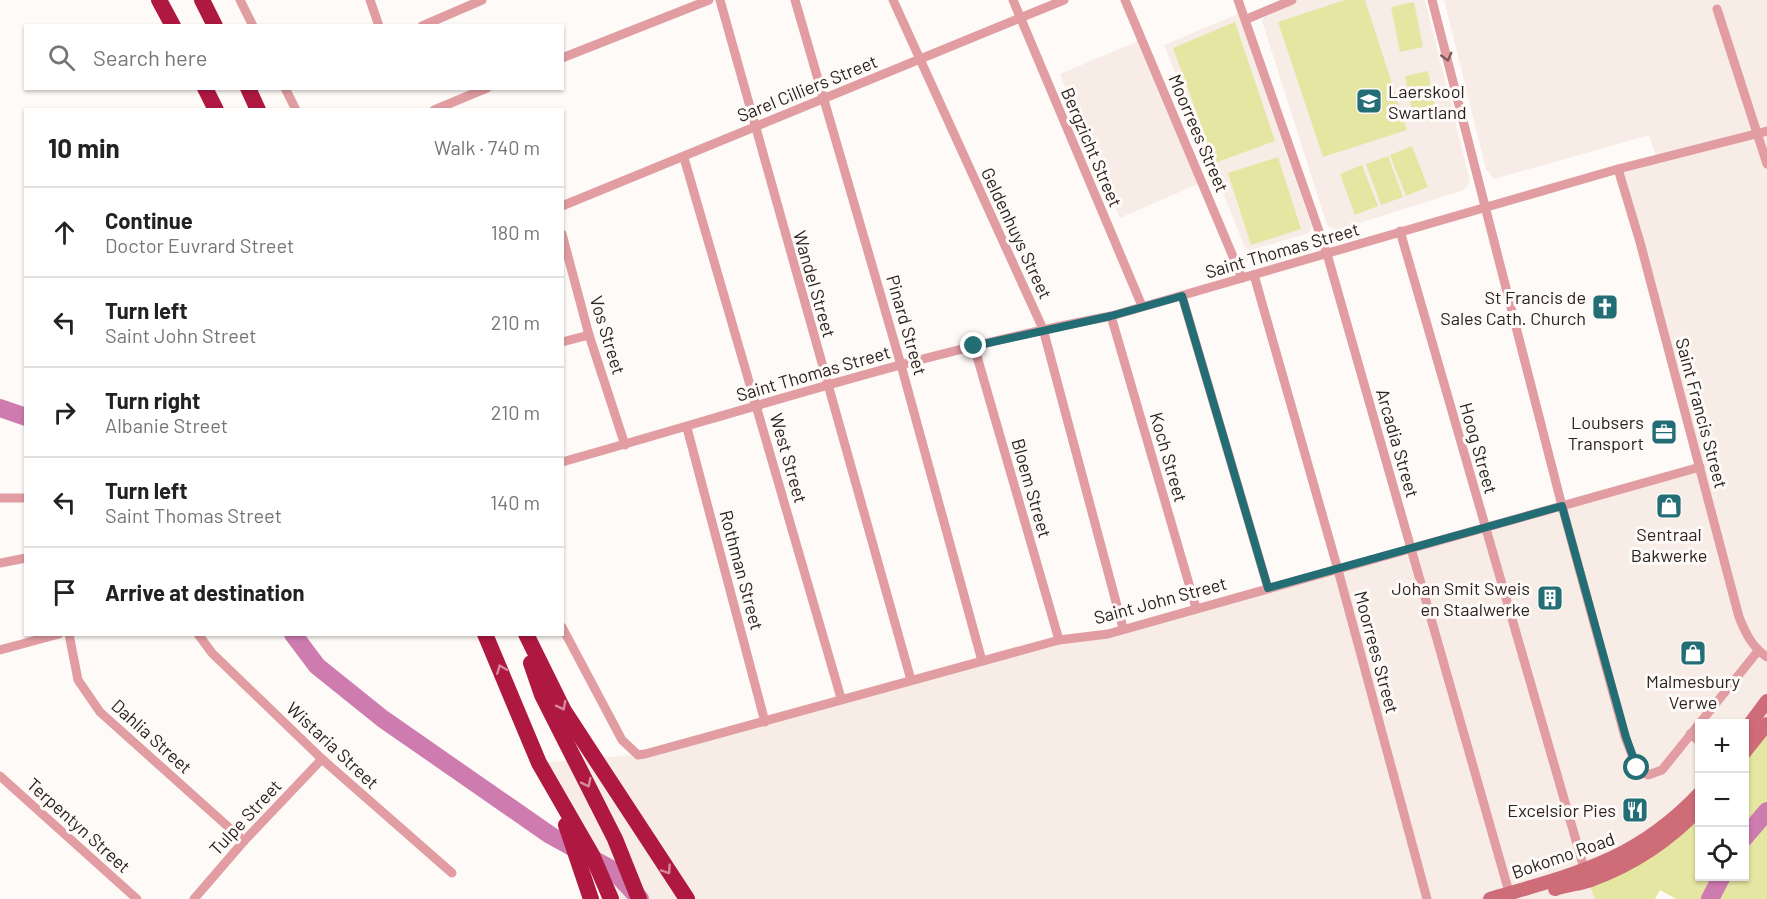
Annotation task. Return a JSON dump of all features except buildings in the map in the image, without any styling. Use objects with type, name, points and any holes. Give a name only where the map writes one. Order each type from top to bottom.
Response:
[{"type":"highway","points":[[159,0],[171,24]]},
{"type":"highway","points":[[202,0],[214,24]]},
{"type":"highway","points":[[207,90],[215,108]]},
{"type":"highway","points":[[249,90],[257,108]]},
{"type":"highway","points":[[485,636],[494,652],[538,762],[592,855],[611,899]]},
{"type":"highway","points":[[521,636],[542,696],[615,839],[639,899]]},
{"type":"highway","points":[[527,636],[564,711],[687,899]]},
{"type":"highway","points":[[555,792],[591,899]]},
{"type":"main road","points":[[1749,725],[1767,701]]},
{"type":"main road","points":[[1749,747],[1767,724]]},
{"type":"main road","name":"Bokomo Road","points":[[1586,876],[1644,842],[1670,823],[1695,798]]},
{"type":"main road","name":"Bokomo Road","points":[[1490,899],[1514,897],[1633,860],[1661,843],[1695,812]]},
{"type":"street","points":[[240,0],[252,24]]},
{"type":"street","points":[[370,0],[378,24]]},
{"type":"street","points":[[427,24],[482,0]]},
{"type":"street","points":[[564,57],[710,0]]},
{"type":"street","name":"Wandel Street","points":[[720,0],[911,680]]},
{"type":"street","name":"Pinard Street","points":[[795,0],[901,365],[982,661]]},
{"type":"street","name":"Geldenhuys Street","points":[[893,0],[1043,329],[1123,628]]},
{"type":"street","name":"Bergzicht Street","points":[[1012,0],[1142,306]]},
{"type":"street","name":"Sarel Cilliers Street","points":[[564,205],[684,158],[1064,0]]},
{"type":"street","name":"Moorrees Street","points":[[1125,0],[1242,278]]},
{"type":"street","name":"Arcadia Street","points":[[1238,0],[1247,19],[1327,254],[1514,897]]},
{"type":"street","points":[[1247,19],[1292,0]]},
{"type":"street","points":[[1432,0],[1562,506],[1628,745],[1633,761],[1643,773],[1654,774],[1662,770],[1758,651]]},
{"type":"street","points":[[1717,9],[1762,132],[1767,164]]},
{"type":"street","points":[[286,90],[295,108]]},
{"type":"street","points":[[439,108],[482,90]]},
{"type":"street","name":"Saint Thomas Street","points":[[564,461],[901,365],[1043,329],[1111,316],[1618,169],[1762,132]]},
{"type":"street","name":"West Street","points":[[684,158],[841,699]]},
{"type":"street","name":"Saint Francis Street","points":[[1618,169],[1739,617],[1746,635],[1758,651],[1767,657]]},
{"type":"street","name":"Hoog Street","points":[[1400,231],[1586,876]]},
{"type":"street","name":"Vos Street","points":[[564,241],[589,334],[625,445]]},
{"type":"street","name":"Moorrees Street","points":[[1254,275],[1338,570],[1427,899]]},
{"type":"street","points":[[1182,296],[1268,588]]},
{"type":"street","name":"Koch Street","points":[[1111,316],[1196,608]]},
{"type":"street","points":[[564,341],[589,334]]},
{"type":"street","name":"Bloem Street","points":[[974,346],[1059,640]]},
{"type":"street","name":"Rothman Street","points":[[687,428],[765,722]]},
{"type":"street","name":"Saint John Street","points":[[564,631],[622,740],[638,755],[655,753],[841,699],[1059,640],[1108,634],[1700,467]]},
{"type":"street","points":[[0,498],[24,498]]},
{"type":"street","points":[[0,563],[24,558]]},
{"type":"street","points":[[0,650],[52,636]]},
{"type":"street","name":"Dahlia Street","points":[[69,636],[78,680],[100,712],[244,842]]},
{"type":"street","name":"Wistaria Street","points":[[199,636],[212,653],[322,759],[452,873]]},
{"type":"street","points":[[1690,734],[1695,738]]},
{"type":"street","name":"Tulpe Street","points":[[194,899],[322,759]]},
{"type":"street","name":"Terpentyn Street","points":[[0,776],[136,899]]},
{"type":"shaded area","name":"Laerskool Swartland","points":[[1286,0],[1425,0],[1470,181],[1464,190],[1337,230],[1327,225],[1262,21],[1271,6]]},
{"type":"shaded area","points":[[1444,0],[1767,0],[1767,724],[1749,748],[1749,719],[1695,719],[1695,811],[1593,896],[1595,899],[611,899],[539,763],[645,754],[1059,640],[1108,634],[1699,467],[1618,169],[1657,160],[1649,135],[1494,179],[1486,169]]},
{"type":"shaded area","points":[[1238,14],[1312,227],[1309,233],[1251,250],[1245,248],[1164,45]]},
{"type":"shaded area","points":[[1138,41],[1198,184],[1120,218],[1060,74]]},
{"type":"green space","points":[[1345,0],[1365,0],[1407,130],[1323,157],[1278,22]]},
{"type":"green space","points":[[1414,2],[1423,47],[1400,52],[1391,7]]},
{"type":"green space","points":[[1235,22],[1275,141],[1215,163],[1173,48]]},
{"type":"green space","points":[[1428,71],[1437,115],[1414,120],[1405,76]]},
{"type":"green space","points":[[1412,146],[1428,187],[1406,196],[1390,155]]},
{"type":"green space","points":[[1388,156],[1403,197],[1381,205],[1366,164]]},
{"type":"green space","points":[[1278,157],[1301,229],[1251,245],[1228,173]]},
{"type":"green space","points":[[1362,165],[1378,206],[1355,215],[1340,174]]},
{"type":"green space","points":[[1767,724],[1767,899],[1676,899],[1660,890],[1655,899],[1595,899],[1588,881],[1695,811],[1695,881],[1749,881],[1749,748]]},
{"type":"waterway","points":[[0,408],[24,416]]},
{"type":"waterway","points":[[294,636],[317,666],[383,719],[550,835],[613,870],[640,899]]},
{"type":"waterway","points":[[1749,832],[1767,811]]},
{"type":"waterway","points":[[1710,899],[1719,881]]},
{"type":"place","name":"Laerskool Swartland","points":[[1369,101]]},
{"type":"place","name":"St Francis de Sales Cath. Church","points":[[1605,307]]},
{"type":"place","name":"Loubsers Transport","points":[[1664,432]]},
{"type":"place","name":"Sentraal Bakwerke","points":[[1669,506]]},
{"type":"place","name":"Johan Smit Sweis en Staalwerke","points":[[1550,598]]},
{"type":"place","name":"Malmesbury Verwe","points":[[1693,653]]},
{"type":"place","name":"Excelsior Pies","points":[[1635,810]]},
{"type":"route","points":[[974,346],[1043,329],[1111,316],[1182,296],[1268,588],[1562,506],[1626,737],[1637,768]]}]
